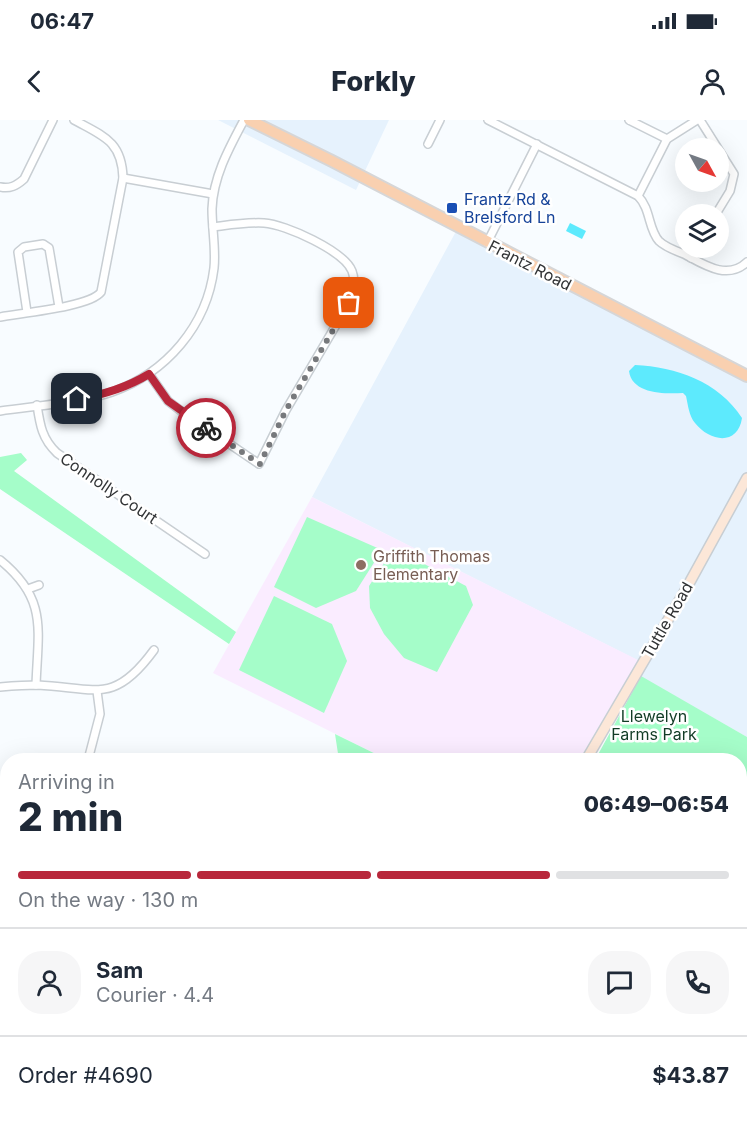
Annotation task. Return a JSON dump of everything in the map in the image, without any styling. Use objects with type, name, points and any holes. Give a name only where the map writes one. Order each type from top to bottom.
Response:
[{"type":"main road","name":"Frantz Road","points":[[246,120],[332,161],[747,376]]},
{"type":"main road","name":"Tuttle Road","points":[[590,753],[686,589],[747,478]]},
{"type":"street","points":[[0,187],[16,186],[24,179],[53,120]]},
{"type":"street","points":[[0,317],[59,307],[97,297],[101,292],[123,178],[122,162],[116,146],[103,135],[74,120]]},
{"type":"street","points":[[0,411],[111,392],[149,374],[184,342],[202,312],[214,269],[213,194],[227,151],[246,120]]},
{"type":"street","points":[[428,144],[440,120]]},
{"type":"street","points":[[490,120],[638,196],[647,208],[659,241],[675,250]]},
{"type":"street","points":[[629,120],[667,139]]},
{"type":"street","points":[[638,196],[667,139],[699,120],[734,174],[733,184],[722,204]]},
{"type":"street","points":[[488,243],[537,144]]},
{"type":"street","points":[[123,178],[213,194]]},
{"type":"street","points":[[149,374],[168,401],[260,464],[286,410],[349,303],[354,288],[352,271],[342,258],[291,230],[265,223],[213,227]]},
{"type":"street","points":[[27,312],[18,252],[24,247],[43,244],[49,248],[59,307]]},
{"type":"street","points":[[691,258],[713,270],[733,271],[747,262]]},
{"type":"street","name":"Connolly Court","points":[[37,405],[42,432],[47,444],[57,453],[205,554]]},
{"type":"street","points":[[0,560],[28,589],[36,612],[36,685]]},
{"type":"street","points":[[28,589],[39,585]]},
{"type":"street","points":[[0,687],[36,685],[97,691],[110,688],[131,677],[141,668],[153,650]]},
{"type":"street","points":[[90,753],[100,714],[97,691]]},
{"type":"shaded area","points":[[218,120],[389,120],[356,190]]},
{"type":"shaded area","points":[[460,224],[747,373],[747,737],[631,671],[637,660],[312,497]]},
{"type":"shaded area","name":"Griffith Thomas Elementary","points":[[312,497],[638,660],[583,753],[374,753],[213,673]]},
{"type":"green space","points":[[21,453],[27,460],[14,471],[236,632],[229,644],[0,489],[0,457]]},
{"type":"green space","points":[[307,517],[382,550],[356,591],[316,608],[274,587]]},
{"type":"green space","points":[[394,548],[466,586],[473,605],[437,672],[404,658],[384,634],[370,608],[369,586]]},
{"type":"green space","points":[[274,596],[332,624],[347,661],[324,713],[239,670]]},
{"type":"green space","name":"Llewelyn Farms Park","points":[[641,676],[747,737],[747,753],[599,753]]},
{"type":"green space","points":[[335,734],[374,753],[338,753]]},
{"type":"water","points":[[570,223],[586,231],[582,239],[566,231]]},
{"type":"water","points":[[635,365],[681,373],[708,385],[721,394],[742,418],[739,427],[729,437],[715,437],[708,434],[693,420],[683,393],[650,391],[636,384],[631,379],[629,371]]},
{"type":"way so far","points":[[206,428],[260,464],[286,410],[349,303]]},
{"type":"place","name":"Frantz Rd & Brelsford Ln","points":[[452,208]]},
{"type":"place","name":"Griffith Thomas Elementary","points":[[361,565]]},
{"type":"route","points":[[77,399],[111,392],[149,374],[168,401],[206,428]]}]
